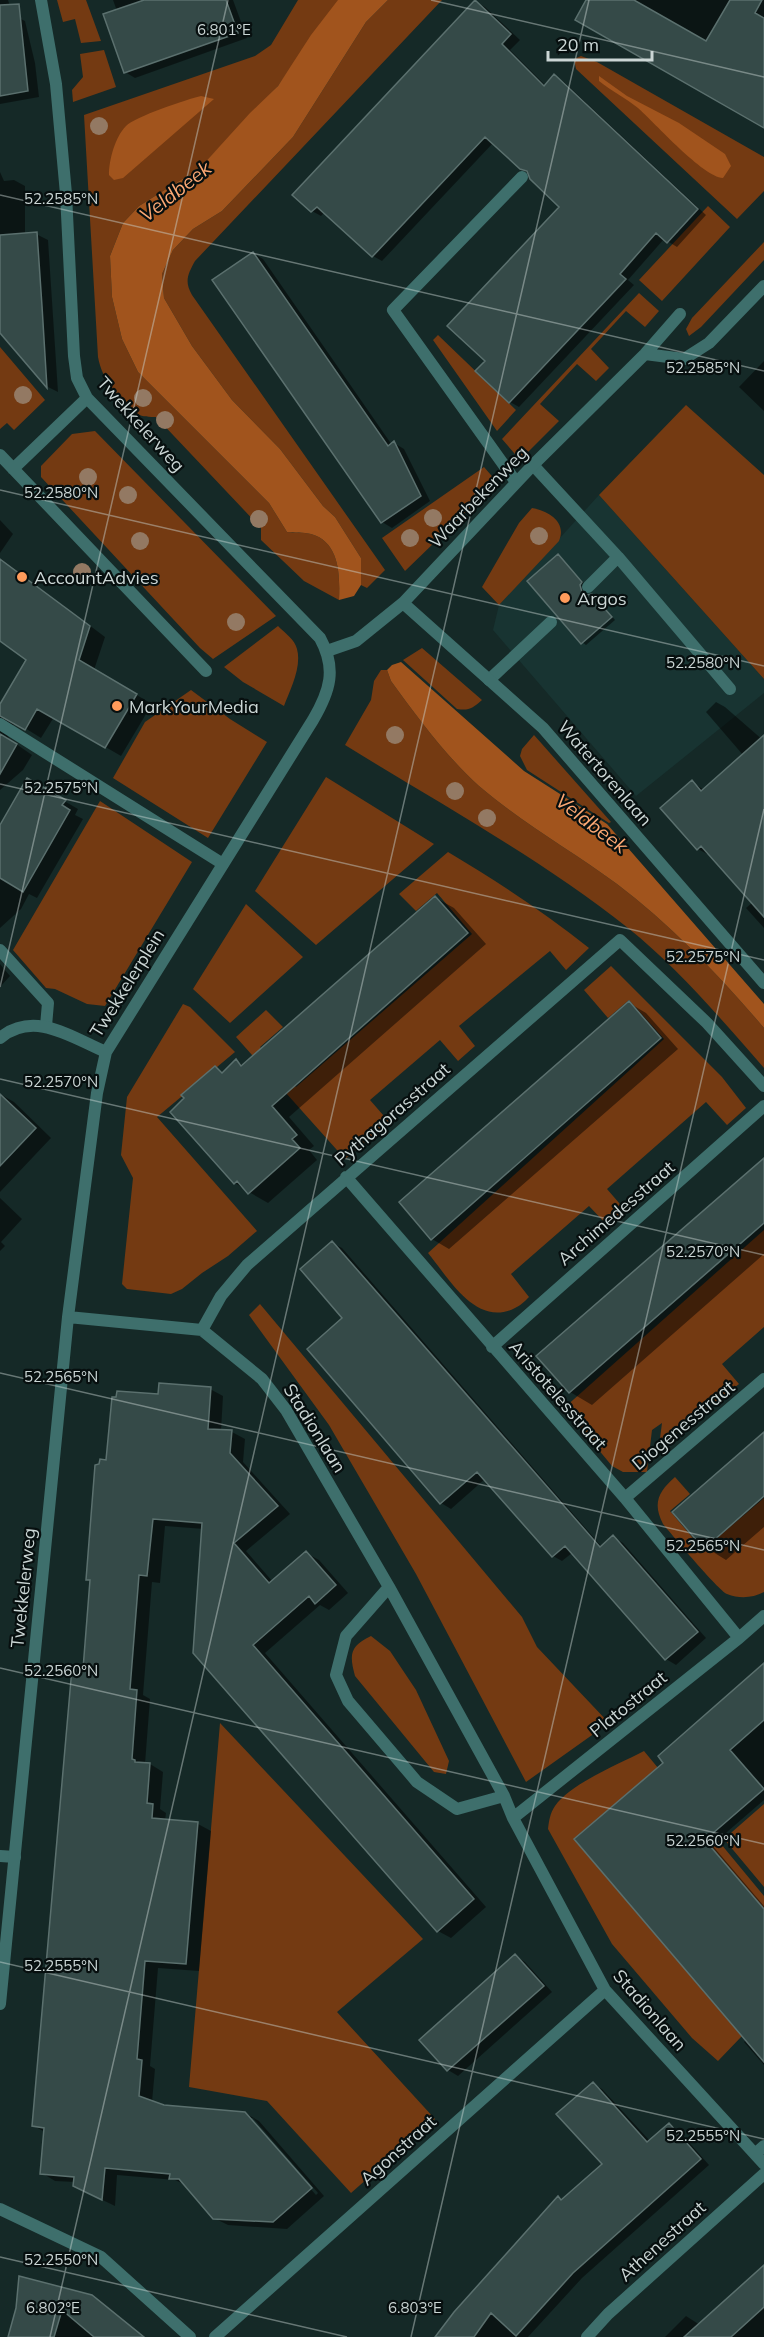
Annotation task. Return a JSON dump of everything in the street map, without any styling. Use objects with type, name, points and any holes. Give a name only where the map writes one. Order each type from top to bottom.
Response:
[{"type":"street","name":"Twekkelerweg","points":[[41,0],[56,84],[66,194],[77,378],[87,398],[320,638],[327,651]]},
{"type":"street","points":[[516,482],[393,310],[522,177]]},
{"type":"street","points":[[645,354],[684,359],[709,343],[764,286]]},
{"type":"street","name":"Waarbekenweg","points":[[327,651],[356,641],[403,603],[516,482],[645,354],[680,314]]},
{"type":"street","points":[[13,469],[87,398]]},
{"type":"street","points":[[0,455],[206,671]]},
{"type":"street","points":[[533,465],[618,557],[730,689]]},
{"type":"street","points":[[588,587],[618,557]]},
{"type":"street","name":"Watertorenlaan","points":[[403,603],[543,729],[764,983]]},
{"type":"street","points":[[489,680],[551,622]]},
{"type":"street","name":"Twekkelerplein","points":[[68,1317],[97,1093],[106,1052],[327,693],[330,675],[327,651]]},
{"type":"street","points":[[0,724],[223,864]]},
{"type":"street","name":"Pythagorasstraat","points":[[202,1330],[221,1296],[247,1265],[620,940],[707,1023],[764,1086]]},
{"type":"street","points":[[0,951],[48,1003],[46,1026]]},
{"type":"street","points":[[0,1038],[18,1026],[46,1026],[106,1052]]},
{"type":"street","name":"Archimedesstraat","points":[[492,1347],[764,1106]]},
{"type":"street","name":"Aristotelesstraat","points":[[346,1178],[625,1498],[739,1638]]},
{"type":"street","name":"Twekkelerweg","points":[[0,2004],[68,1317]]},
{"type":"street","points":[[68,1317],[202,1330]]},
{"type":"street","name":"Stadionlaan","points":[[202,1330],[262,1379],[286,1410],[389,1587],[504,1796],[513,1818],[605,1990],[759,2150],[764,2164]]},
{"type":"street","name":"Diogenesstraat","points":[[625,1498],[764,1379]]},
{"type":"street","points":[[389,1587],[345,1636],[336,1675],[348,1701],[417,1782],[457,1809],[504,1796]]},
{"type":"street","name":"Platostraat","points":[[513,1818],[764,1616]]},
{"type":"street","points":[[0,1856],[15,1857]]},
{"type":"street","name":"Agonstraat","points":[[215,2337],[605,1990]]},
{"type":"street","name":"Athenestraat","points":[[587,2337],[608,2314],[764,2174]]},
{"type":"street","points":[[0,2209],[101,2257],[190,2337]]},
{"type":"shaded area","points":[[57,0],[86,0],[101,41],[81,43],[75,19],[63,22]]},
{"type":"shaded area","points":[[298,0],[339,0],[278,86],[200,168],[139,206],[123,223],[110,256],[112,297],[122,339],[138,372],[269,503],[287,532],[311,534],[328,544],[333,552],[338,571],[339,600],[304,581],[261,540],[261,528],[156,417],[140,415],[124,403],[107,382],[98,357],[84,115],[255,56],[271,45]]},
{"type":"shaded area","points":[[388,0],[442,0],[195,261],[188,282],[192,295],[385,570],[367,588],[361,585],[361,558],[335,517],[323,506],[280,449],[232,400],[192,346],[164,298],[162,274],[173,250],[193,229],[222,211],[293,137],[366,22]]},
{"type":"shaded area","points":[[104,50],[116,87],[73,102],[72,90],[83,77],[80,54]]},
{"type":"shaded area","points":[[581,56],[597,62],[764,157],[764,191],[737,219],[576,69],[574,59]]},
{"type":"shaded area","points":[[708,206],[730,227],[662,301],[639,280]]},
{"type":"shaded area","points":[[764,242],[764,260],[701,327],[689,336],[686,329],[692,318]]},
{"type":"shaded area","points":[[639,293],[659,311],[645,327],[626,311],[591,349],[609,368],[596,381],[577,364],[540,404],[559,421],[520,460],[502,439]]},
{"type":"shaded area","points":[[438,335],[516,410],[497,431],[433,340]]},
{"type":"shaded area","points":[[0,347],[45,400],[14,430],[7,423],[0,429]]},
{"type":"shaded area","points":[[686,405],[764,475],[764,679],[599,495]]},
{"type":"shaded area","points":[[95,431],[276,616],[213,659],[200,648],[41,477],[41,466],[72,434]]},
{"type":"shaded area","points":[[484,467],[497,482],[405,571],[382,538]]},
{"type":"shaded area","points":[[599,495],[764,679],[764,693],[636,796],[493,630],[499,605]]},
{"type":"shaded area","points":[[532,508],[555,518],[561,528],[559,541],[499,605],[482,587],[519,523]]},
{"type":"shaded area","points":[[278,626],[294,643],[298,656],[295,678],[284,706],[243,682],[224,667]]},
{"type":"shaded area","points":[[422,648],[482,700],[471,708],[457,709],[403,660]]},
{"type":"shaded area","points":[[381,670],[387,670],[391,681],[432,736],[479,786],[512,812],[617,884],[657,916],[712,970],[764,1028],[764,1068],[682,977],[628,928],[525,855],[345,745],[371,700],[374,681]]},
{"type":"shaded area","points":[[191,690],[230,719],[267,742],[208,838],[113,778],[145,722]]},
{"type":"shaded area","points":[[534,735],[611,822],[609,823],[527,770],[520,756],[522,749]]},
{"type":"shaded area","points":[[326,777],[434,844],[316,945],[255,891]]},
{"type":"shaded area","points":[[100,801],[192,862],[105,1006],[87,1004],[55,989],[46,988],[13,950]]},
{"type":"shaded area","points":[[448,852],[485,874],[589,948],[566,970],[550,951],[459,1026],[475,1046],[458,1061],[440,1040],[370,1100],[390,1123],[345,1159],[236,1037],[266,1010],[283,1027],[260,1047],[296,1087],[472,934],[437,893],[416,911],[399,894]]},
{"type":"shaded area","points":[[246,904],[303,957],[230,1023],[193,989]]},
{"type":"shaded area","points":[[611,966],[722,1077],[746,1108],[727,1125],[706,1102],[607,1189],[626,1211],[609,1227],[589,1206],[511,1274],[529,1297],[515,1308],[501,1312],[488,1311],[464,1297],[428,1253],[664,1039],[629,1000],[608,1018],[584,990]]},
{"type":"shaded area","points":[[183,1004],[190,1007],[235,1052],[157,1117],[257,1231],[228,1256],[182,1289],[171,1294],[127,1289],[122,1284],[133,1178],[121,1155],[127,1097]]},
{"type":"shaded area","points":[[764,1230],[764,1327],[722,1364],[739,1384],[659,1446],[662,1423],[652,1430],[647,1472],[623,1472],[612,1466],[564,1408]]},
{"type":"shaded area","points":[[260,1304],[522,1617],[537,1647],[609,1723],[526,1782],[416,1574],[329,1425],[249,1315]]},
{"type":"shaded area","points":[[675,1477],[690,1494],[670,1511],[703,1550],[764,1498],[764,1592],[746,1597],[727,1594],[705,1573],[663,1524],[658,1510],[659,1498],[661,1492]]},
{"type":"shaded area","points":[[371,1636],[390,1651],[416,1690],[449,1761],[446,1774],[434,1772],[355,1676],[352,1656],[355,1647]]},
{"type":"shaded area","points":[[220,1723],[423,1939],[337,2012],[435,2119],[351,2193],[267,2101],[189,2087]]},
{"type":"shaded area","points":[[644,1751],[764,1896],[764,2013],[718,2061],[692,2038],[612,1944],[548,1829],[553,1809],[562,1798],[583,1782]]},
{"type":"shaded area","points":[[764,1804],[764,1887],[724,1839]]},
{"type":"water","name":"Veldbeek","points":[[338,0],[388,0],[366,22],[293,137],[222,211],[193,229],[173,250],[162,274],[164,298],[192,346],[232,400],[280,449],[323,506],[335,517],[361,558],[361,585],[354,596],[339,600],[338,571],[333,552],[328,544],[311,534],[287,532],[269,503],[138,372],[122,339],[112,297],[110,256],[123,223],[139,206],[200,168],[278,86],[311,35]]},
{"type":"water","points":[[599,76],[627,96],[679,123],[725,154],[731,166],[723,178],[704,169],[638,108],[599,81]]},
{"type":"water","points":[[201,96],[214,99],[123,178],[114,180],[109,175],[113,149],[126,126],[150,113]]},
{"type":"water","name":"Veldbeek","points":[[401,662],[524,771],[607,824],[764,1004],[764,1028],[712,970],[657,916],[617,884],[512,812],[479,786],[455,762],[432,736],[391,681],[387,670],[392,665]]},
{"type":"building","points":[[144,0],[226,0],[238,33],[124,73],[103,14]]},
{"type":"building","points":[[475,0],[511,34],[502,44],[544,86],[554,74],[698,209],[667,243],[656,233],[620,274],[626,279],[509,403],[475,371],[485,361],[447,326],[559,207],[530,179],[527,171],[520,169],[485,137],[372,257],[317,207],[311,212],[292,195]]},
{"type":"building","points":[[586,0],[634,0],[706,41],[730,0],[762,0],[755,13],[764,18],[764,128],[575,20]]},
{"type":"building","points":[[19,4],[28,91],[0,96],[0,5]]},
{"type":"building","points":[[37,232],[47,388],[0,333],[0,235]]},
{"type":"building","points":[[253,252],[388,446],[394,441],[421,496],[381,523],[212,280]]},
{"type":"building","points":[[558,554],[582,582],[580,585],[582,592],[586,595],[592,594],[612,617],[581,644],[527,581]]},
{"type":"building","points":[[0,559],[90,626],[79,660],[137,694],[105,748],[37,709],[25,730],[0,716],[0,704],[26,660],[0,641]]},
{"type":"building","points":[[0,734],[17,744],[0,774]]},
{"type":"building","points":[[764,735],[764,917],[701,846],[697,850],[660,808],[692,780],[701,791]]},
{"type":"building","points":[[27,778],[66,800],[62,805],[70,810],[23,892],[0,878],[0,825]]},
{"type":"building","points":[[435,896],[468,933],[272,1106],[297,1135],[292,1139],[300,1148],[248,1194],[237,1181],[234,1184],[170,1112],[184,1098],[181,1095],[215,1066],[222,1073],[236,1059],[241,1066]]},
{"type":"building","points":[[629,1001],[661,1038],[431,1240],[399,1202]]},
{"type":"building","points":[[0,1094],[36,1128],[0,1166]]},
{"type":"building","points":[[764,1158],[764,1223],[569,1393],[536,1356]]},
{"type":"building","points":[[332,1241],[600,1547],[613,1535],[698,1632],[665,1660],[565,1546],[552,1557],[477,1472],[440,1504],[307,1349],[342,1318],[300,1269]]},
{"type":"building","points":[[159,1383],[211,1387],[208,1429],[232,1430],[230,1453],[278,1506],[234,1543],[269,1583],[306,1551],[336,1585],[315,1604],[309,1596],[253,1645],[474,1899],[437,1932],[193,1653],[202,1523],[153,1519],[147,1576],[139,1575],[130,1689],[137,1690],[132,1759],[135,1762],[150,1763],[147,1803],[153,1804],[152,1818],[198,1822],[186,1964],[145,1961],[137,2059],[142,2060],[139,2096],[164,2105],[245,2112],[312,2188],[273,2222],[213,2219],[179,2179],[169,2179],[170,2174],[105,2168],[102,2200],[73,2186],[74,2177],[40,2174],[44,2128],[32,2126],[72,1668],[83,1669],[90,1580],[86,1580],[95,1465],[99,1464],[100,1459],[106,1460],[112,1397],[116,1397],[117,1391],[158,1394]]},
{"type":"building","points":[[764,1432],[764,1496],[704,1549],[672,1512]]},
{"type":"building","points":[[764,1663],[764,1720],[730,1750],[764,1789],[705,1840],[764,1909],[764,2062],[574,1839],[663,1763],[658,1756]]},
{"type":"building","points":[[515,1954],[544,1986],[447,2071],[419,2040]]},
{"type":"building","points":[[593,2082],[647,2142],[669,2123],[701,2159],[573,2273],[516,2336],[491,2313],[474,2337],[435,2337],[454,2312],[558,2196],[561,2200],[602,2164],[556,2114]]},
{"type":"building","points":[[764,2265],[764,2307],[731,2337],[684,2337]]},
{"type":"building","points":[[19,2276],[92,2295],[144,2337],[94,2337],[62,2310],[54,2337],[8,2337],[16,2308]]},
{"type":"place","name":"AccountAdvies","points":[[22,577]]},
{"type":"place","name":"Argos","points":[[565,598]]},
{"type":"place","name":"MarkYourMedia","points":[[117,706]]}]
